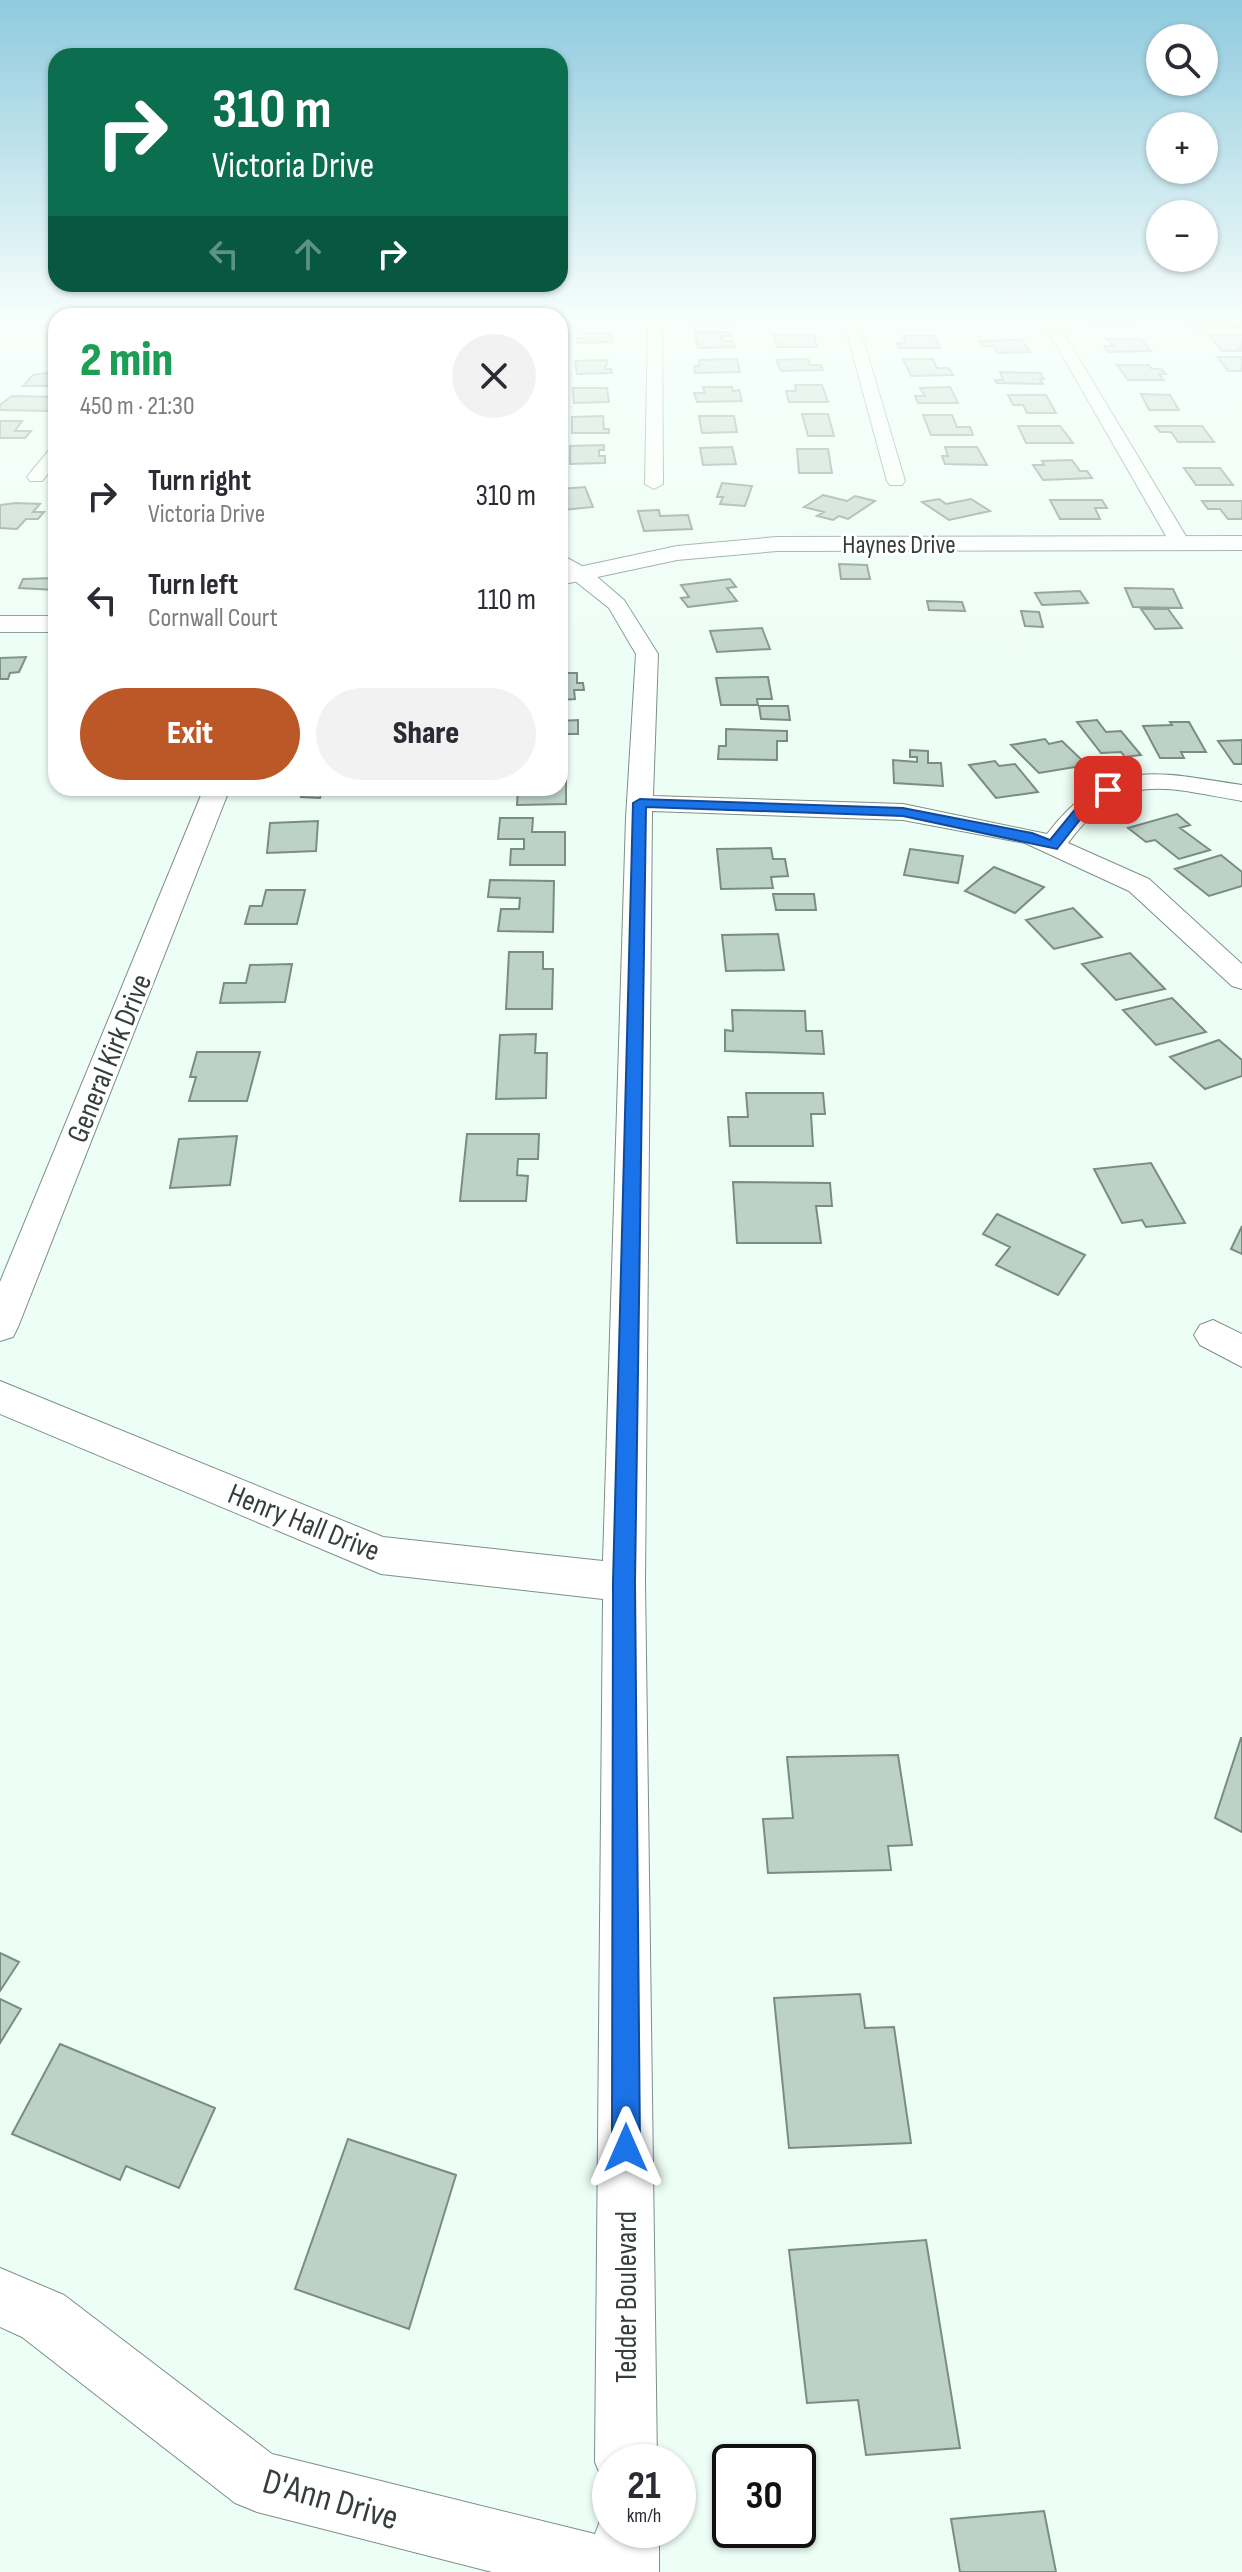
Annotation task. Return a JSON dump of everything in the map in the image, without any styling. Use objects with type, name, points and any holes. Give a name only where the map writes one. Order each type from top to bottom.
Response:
[{"type":"street","points":[[654,442],[654,484]]},
{"type":"street","points":[[885,442],[896,481]]},
{"type":"street","points":[[1121,442],[1180,543]]},
{"type":"street","points":[[36,477],[48,463]]},
{"type":"street","name":"Haynes Drive","points":[[568,571],[677,553],[777,544],[1242,543]]},
{"type":"street","name":"Tedder Boulevard","points":[[568,572],[617,604],[647,654],[640,803],[624,1582],[626,2444]]},
{"type":"street","points":[[0,624],[48,624]]},
{"type":"street","points":[[1052,846],[1081,810],[1108,790],[1121,786],[1146,783],[1242,793]]},
{"type":"street","name":"General Kirk Drive","points":[[0,1327],[214,796]]},
{"type":"street","points":[[640,803],[903,812],[1032,837],[1139,885],[1242,980]]},
{"type":"street","name":"Henry Hall Drive","points":[[0,1397],[381,1555],[624,1582]]},
{"type":"street","name":"D'Ann Drive","points":[[0,2297],[43,2316],[257,2481],[619,2572]]},
{"type":"street","points":[[627,2548],[627,2572]]},
{"type":"building","points":[[1026,442],[1073,443],[1026,443]]},
{"type":"building","points":[[604,445],[604,450],[599,450],[599,456],[605,456],[605,463],[570,464],[570,446]]},
{"type":"building","points":[[732,447],[736,464],[703,465],[700,448]]},
{"type":"building","points":[[945,447],[977,447],[987,465],[945,464],[942,456],[948,456]]},
{"type":"building","points":[[797,449],[828,449],[832,473],[799,473]]},
{"type":"building","points":[[1072,460],[1080,471],[1087,471],[1092,478],[1043,480],[1033,465],[1044,465],[1042,461]]},
{"type":"building","points":[[1184,468],[1220,468],[1233,485],[1196,485]]},
{"type":"building","points":[[722,483],[752,486],[745,506],[720,504],[723,497],[717,497]]},
{"type":"building","points":[[585,487],[593,507],[568,510],[568,488]]},
{"type":"building","points":[[823,495],[847,501],[855,496],[875,501],[848,519],[839,516],[833,520],[817,516],[824,512],[804,507]]},
{"type":"building","points":[[939,499],[946,504],[971,499],[990,511],[949,520],[922,502]]},
{"type":"building","points":[[1050,500],[1102,500],[1107,508],[1095,508],[1100,519],[1060,519]]},
{"type":"building","points":[[1202,501],[1242,501],[1242,519],[1228,519],[1220,509],[1208,509]]},
{"type":"building","points":[[40,504],[33,512],[44,512],[38,519],[26,519],[17,529],[0,528],[0,505]]},
{"type":"building","points":[[659,510],[660,516],[688,515],[692,529],[644,531],[638,511]]},
{"type":"building","points":[[839,564],[867,565],[870,579],[841,579]]},
{"type":"building","points":[[48,578],[48,590],[19,588],[23,579]]},
{"type":"building","points":[[730,579],[736,587],[727,588],[737,601],[688,607],[681,598],[689,597],[681,585]]},
{"type":"building","points":[[1125,588],[1173,589],[1182,608],[1133,607]]},
{"type":"building","points":[[1080,591],[1088,603],[1042,605],[1035,593]]},
{"type":"building","points":[[927,601],[962,602],[965,611],[929,610]]},
{"type":"building","points":[[1141,609],[1168,609],[1182,628],[1155,629]]},
{"type":"building","points":[[1021,611],[1039,612],[1043,627],[1025,626]]},
{"type":"building","points":[[762,628],[770,649],[717,652],[710,631]]},
{"type":"building","points":[[26,657],[19,672],[10,673],[8,679],[0,679],[0,658]]},
{"type":"building","points":[[568,673],[577,673],[577,683],[583,683],[584,690],[574,690],[575,699],[568,699]]},
{"type":"building","points":[[768,677],[772,699],[757,699],[758,705],[721,705],[716,678]]},
{"type":"building","points":[[759,706],[788,706],[790,720],[761,719]]},
{"type":"building","points":[[578,720],[578,734],[568,734],[568,721]]},
{"type":"building","points":[[1097,720],[1106,732],[1121,731],[1141,755],[1125,757],[1121,752],[1101,753],[1077,722]]},
{"type":"building","points":[[1170,722],[1189,722],[1206,752],[1181,752],[1184,758],[1160,758],[1143,726],[1172,725]]},
{"type":"building","points":[[726,729],[787,731],[787,741],[777,741],[777,760],[718,759],[719,746],[726,746]]},
{"type":"building","points":[[1045,739],[1049,744],[1062,741],[1087,765],[1039,773],[1011,745]]},
{"type":"building","points":[[1242,740],[1242,764],[1234,764],[1218,741]]},
{"type":"building","points":[[910,750],[928,751],[928,763],[941,763],[943,786],[894,783],[893,760],[917,762],[917,757],[910,757]]},
{"type":"building","points":[[995,761],[999,766],[1015,764],[1038,792],[996,798],[969,765]]},
{"type":"building","points":[[518,796],[566,796],[566,804],[517,805]]},
{"type":"building","points":[[1177,814],[1190,825],[1180,828],[1210,850],[1179,859],[1155,840],[1146,842],[1128,828]]},
{"type":"building","points":[[500,818],[533,818],[532,832],[565,832],[565,865],[510,865],[511,849],[524,849],[524,839],[498,839]]},
{"type":"building","points":[[318,821],[316,851],[267,853],[270,823]]},
{"type":"building","points":[[771,848],[773,859],[785,859],[788,876],[771,877],[773,888],[721,889],[717,849]]},
{"type":"building","points":[[910,849],[963,856],[958,883],[904,875]]},
{"type":"building","points":[[1221,855],[1242,872],[1242,886],[1209,896],[1175,869]]},
{"type":"building","points":[[994,867],[1044,887],[1015,913],[965,891]]},
{"type":"building","points":[[490,880],[554,881],[553,932],[498,931],[501,909],[519,909],[520,898],[488,897]]},
{"type":"building","points":[[266,890],[305,890],[297,924],[245,924],[250,906],[262,906]]},
{"type":"building","points":[[773,894],[814,894],[816,910],[776,910]]},
{"type":"building","points":[[1073,908],[1102,937],[1054,949],[1026,920]]},
{"type":"building","points":[[778,934],[784,970],[726,971],[722,935]]},
{"type":"building","points":[[509,952],[543,952],[543,969],[553,969],[552,1009],[506,1009]]},
{"type":"building","points":[[1130,953],[1165,989],[1116,1000],[1082,964]]},
{"type":"building","points":[[292,964],[285,1002],[220,1003],[224,983],[246,983],[250,965]]},
{"type":"building","points":[[1172,998],[1206,1032],[1156,1045],[1123,1010]]},
{"type":"building","points":[[732,1010],[805,1011],[806,1031],[822,1031],[824,1054],[725,1051],[725,1030],[733,1031]]},
{"type":"building","points":[[536,1034],[535,1053],[547,1053],[546,1098],[496,1099],[500,1035]]},
{"type":"building","points":[[1219,1040],[1242,1060],[1242,1076],[1205,1089],[1170,1057]]},
{"type":"building","points":[[197,1052],[260,1052],[247,1101],[189,1101],[196,1077],[190,1077]]},
{"type":"building","points":[[746,1093],[823,1093],[825,1114],[811,1114],[813,1146],[730,1146],[728,1117],[748,1117]]},
{"type":"building","points":[[467,1134],[539,1134],[538,1159],[518,1159],[517,1175],[528,1176],[526,1201],[460,1201]]},
{"type":"building","points":[[237,1136],[230,1185],[170,1188],[179,1139]]},
{"type":"building","points":[[1151,1163],[1185,1223],[1146,1227],[1142,1220],[1122,1223],[1094,1169]]},
{"type":"building","points":[[733,1182],[830,1183],[832,1206],[816,1206],[821,1243],[737,1243]]},
{"type":"building","points":[[997,1214],[1085,1255],[1058,1295],[996,1265],[1010,1247],[983,1234]]},
{"type":"building","points":[[1242,1226],[1242,1254],[1231,1249]]},
{"type":"building","points":[[1242,1738],[1242,1832],[1215,1818]]},
{"type":"building","points":[[898,1755],[912,1845],[888,1846],[891,1870],[768,1873],[763,1819],[793,1818],[787,1757]]},
{"type":"building","points":[[0,1953],[19,1962],[0,1991]]},
{"type":"building","points":[[860,1994],[865,2028],[894,2027],[911,2143],[789,2148],[774,1998]]},
{"type":"building","points":[[0,1999],[21,2009],[0,2043]]},
{"type":"building","points":[[60,2044],[215,2108],[179,2188],[126,2166],[120,2180],[12,2134]]},
{"type":"building","points":[[348,2139],[456,2175],[409,2329],[295,2289]]},
{"type":"building","points":[[926,2240],[960,2448],[866,2455],[858,2400],[807,2403],[789,2250]]},
{"type":"building","points":[[1044,2511],[1056,2572],[960,2572],[951,2519]]},
{"type":"route","points":[[626,2148],[624,1582],[640,803],[903,812],[1032,837],[1052,846],[1081,810],[1108,790]]}]
